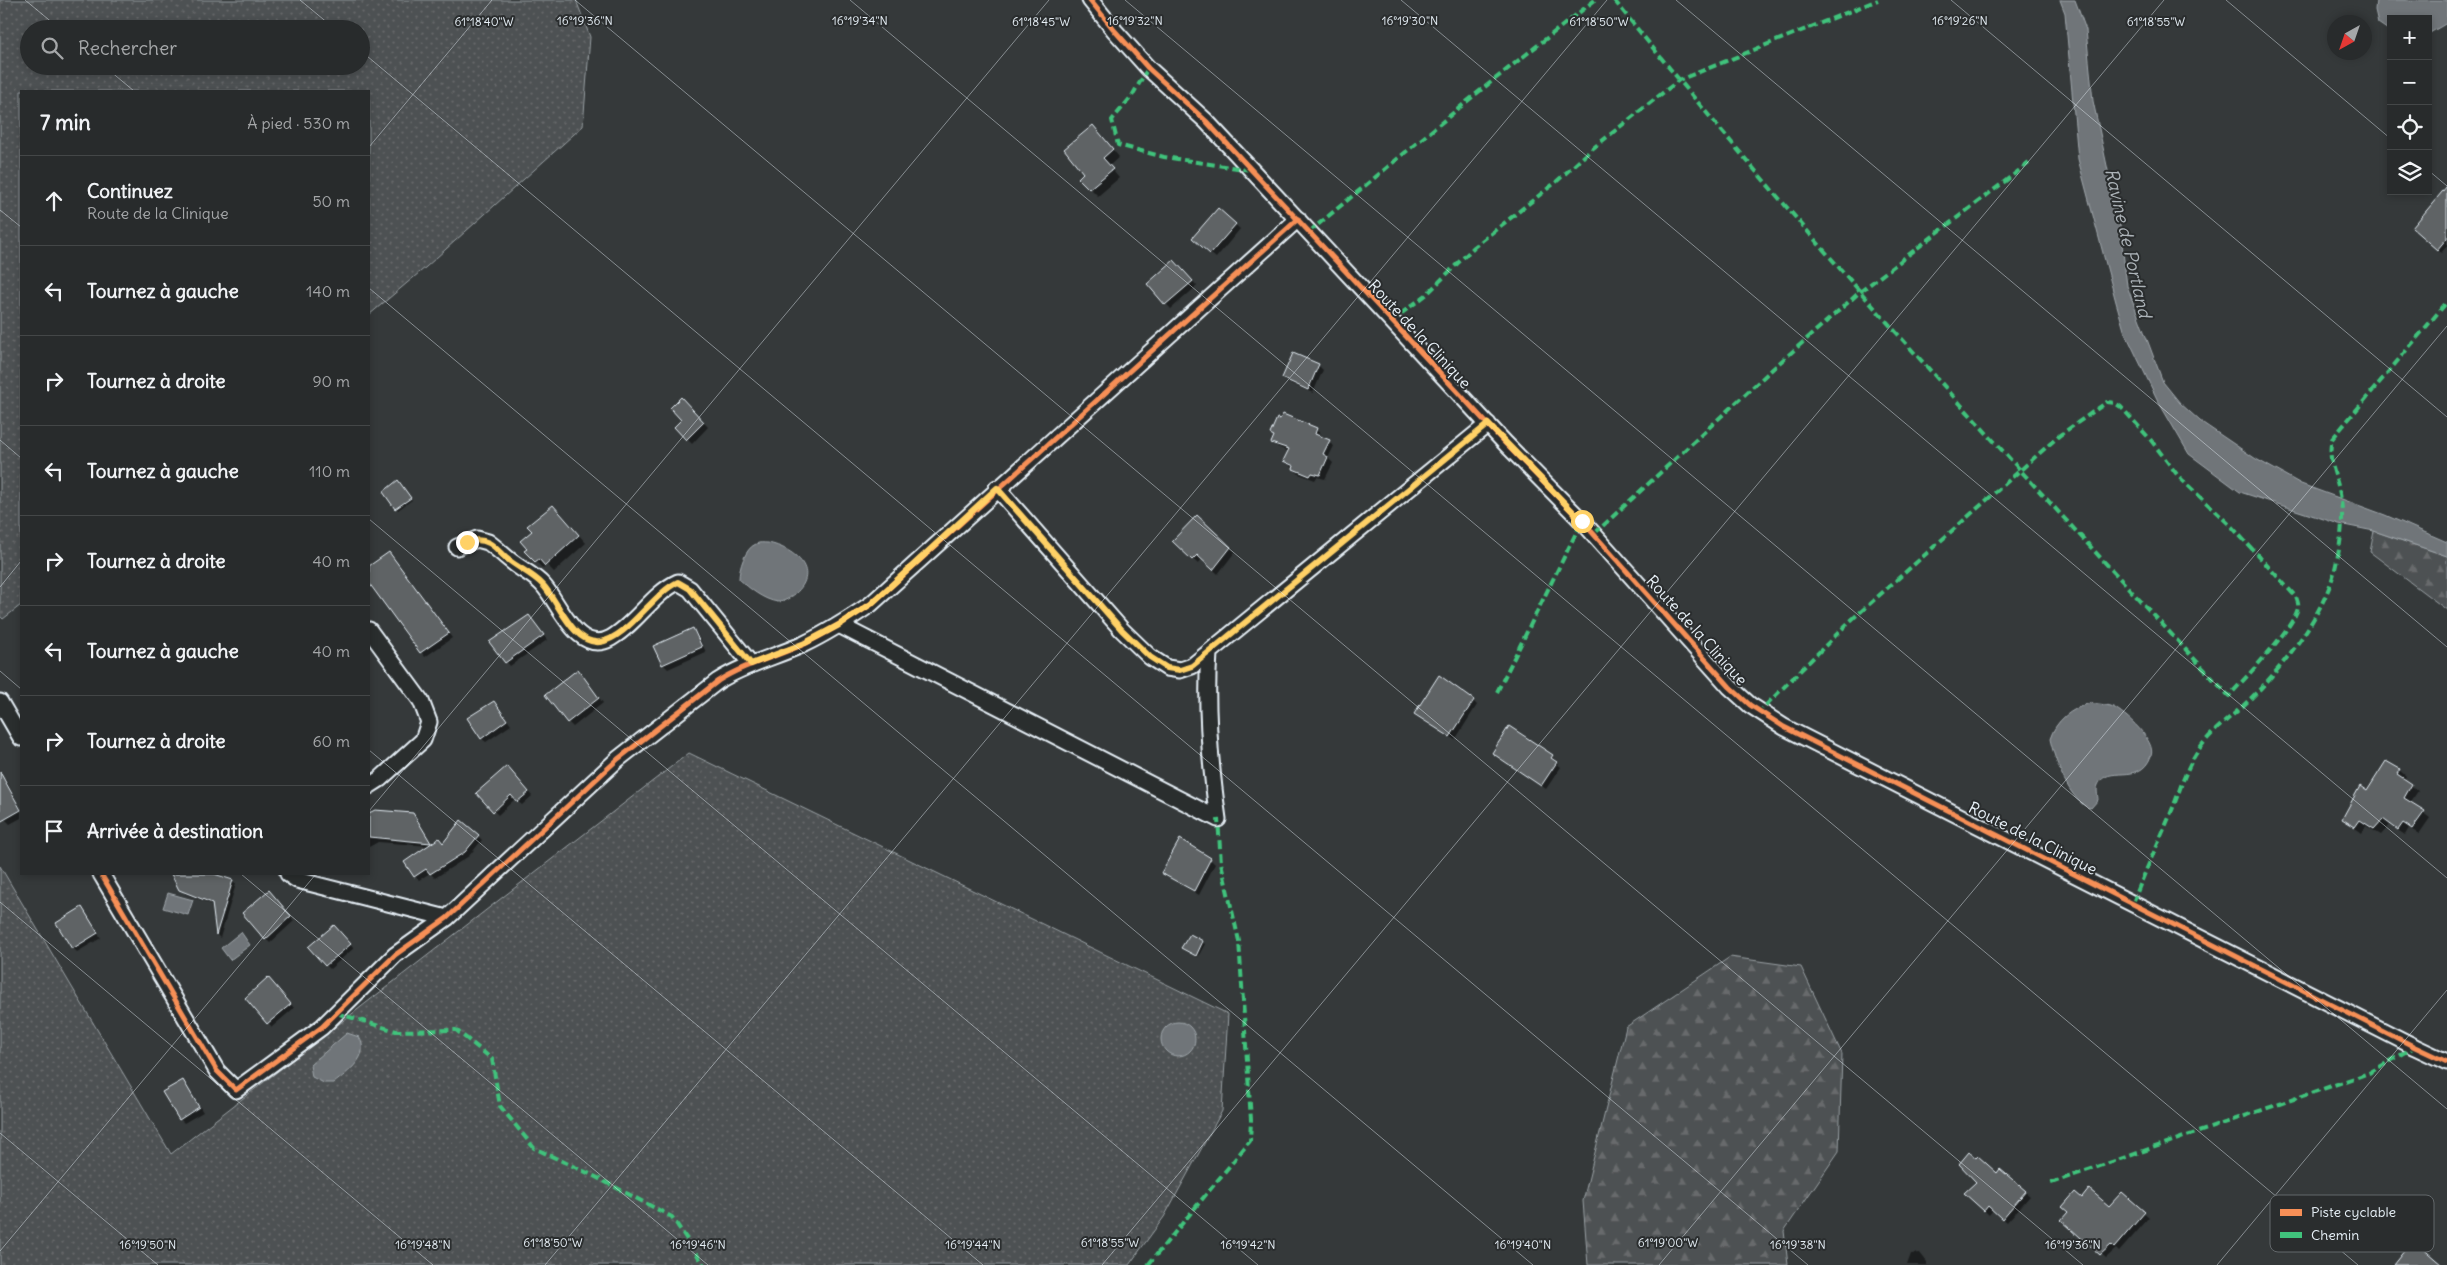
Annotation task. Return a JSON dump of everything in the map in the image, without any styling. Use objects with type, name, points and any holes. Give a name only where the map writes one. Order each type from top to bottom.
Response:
[{"type":"street","name":"Route de la Clinique","points":[[1090,0],[1148,68],[1206,121],[1488,424],[1582,521],[1730,687],[1766,717],[2321,1000],[2447,1062]]},
{"type":"street","points":[[102,875],[217,1071],[236,1090],[322,1027],[395,955],[447,918],[618,760],[718,681],[751,664],[805,643],[839,625],[871,604],[997,488],[1114,387],[1298,219]]},
{"type":"street","points":[[997,488],[1122,630],[1150,657],[1167,668],[1180,670],[1192,666],[1209,653],[1488,424]]},
{"type":"street","points":[[457,547],[477,539],[488,542],[543,585],[576,632],[585,638],[599,642],[610,639],[637,618],[671,585],[678,582],[684,584],[751,664]]},
{"type":"street","points":[[839,625],[1218,819],[1208,752],[1206,696],[1209,653]]},
{"type":"street","points":[[370,631],[421,701],[429,722],[423,740],[384,776],[370,785]]},
{"type":"street","points":[[0,702],[20,736]]},
{"type":"street","points":[[290,875],[297,880],[447,918]]},
{"type":"green space","points":[[0,0],[576,0],[590,37],[583,126],[426,267],[370,314],[370,90],[20,90],[20,606],[3,619],[0,616]]},
{"type":"green space","points":[[2374,531],[2447,556],[2447,610],[2370,552]]},
{"type":"green space","points":[[689,753],[1228,1014],[1222,1111],[1164,1217],[1129,1265],[0,1265],[0,866],[171,1154]]},
{"type":"green space","points":[[1730,957],[1801,967],[1842,1054],[1839,1151],[1784,1231],[1788,1265],[1588,1265],[1583,1201],[1626,1027]]},
{"type":"shaded area","points":[[2060,0],[2075,0],[2086,30],[2093,101],[2120,226],[2127,286],[2163,382],[2180,403],[2200,421],[2256,459],[2301,484],[2385,515],[2447,542],[2447,556],[2374,531],[2339,524],[2240,492],[2189,454],[2158,401],[2124,330],[2116,302],[2078,159],[2065,13]]},
{"type":"shaded area","points":[[2376,0],[2447,0],[2447,23],[2432,32],[2432,15],[2387,15],[2387,29],[2378,23],[2375,10]]},
{"type":"shaded area","points":[[757,543],[768,543],[795,555],[805,569],[806,577],[803,585],[795,594],[780,602],[772,601],[762,596],[739,579],[741,565],[752,546]]},
{"type":"shaded area","points":[[2090,703],[2113,707],[2125,715],[2145,735],[2152,750],[2146,765],[2139,771],[2116,774],[2102,779],[2097,787],[2098,800],[2091,808],[2083,805],[2076,798],[2064,779],[2050,739],[2056,726],[2065,716],[2077,708]]},
{"type":"shaded area","points":[[168,893],[193,900],[188,915],[163,908]]},
{"type":"shaded area","points":[[241,932],[250,945],[230,960],[221,948]]},
{"type":"shaded area","points":[[1178,1022],[1190,1027],[1195,1039],[1190,1051],[1178,1056],[1166,1051],[1161,1039],[1166,1027]]},
{"type":"shaded area","points":[[347,1033],[359,1037],[362,1044],[362,1051],[356,1063],[334,1083],[324,1083],[312,1077],[310,1065]]},
{"type":"building","points":[[1093,125],[1113,149],[1103,158],[1113,169],[1089,189],[1078,178],[1083,173],[1064,149]]},
{"type":"building","points":[[2447,186],[2447,238],[2437,250],[2412,228]]},
{"type":"building","points":[[1218,208],[1236,224],[1210,254],[1192,238]]},
{"type":"building","points":[[1174,260],[1193,281],[1165,305],[1147,284]]},
{"type":"building","points":[[1293,353],[1319,364],[1308,390],[1282,378]]},
{"type":"building","points":[[681,397],[704,422],[686,440],[674,427],[681,420],[670,408]]},
{"type":"building","points":[[1283,414],[1317,428],[1315,434],[1330,440],[1323,454],[1328,457],[1320,475],[1312,473],[1310,476],[1293,469],[1294,466],[1283,461],[1289,449],[1271,443],[1274,436],[1270,434],[1277,418],[1280,419]]},
{"type":"building","points":[[398,480],[411,498],[395,509],[383,492]]},
{"type":"building","points":[[553,505],[579,535],[545,566],[539,559],[535,562],[524,551],[527,549],[520,541],[532,531],[527,526]]},
{"type":"building","points":[[1197,515],[1231,547],[1213,570],[1197,555],[1192,560],[1172,541]]},
{"type":"building","points":[[389,552],[449,633],[420,653],[370,584],[370,565]]},
{"type":"building","points":[[529,615],[544,635],[505,663],[489,642]]},
{"type":"building","points":[[693,628],[702,647],[662,665],[653,646]]},
{"type":"building","points":[[578,669],[599,698],[567,723],[545,695]]},
{"type":"building","points":[[1439,675],[1474,700],[1450,737],[1414,714]]},
{"type":"building","points":[[494,701],[507,720],[481,739],[467,718]]},
{"type":"building","points":[[1509,726],[1553,755],[1551,758],[1557,762],[1541,786],[1492,753]]},
{"type":"building","points":[[2386,761],[2400,769],[2397,774],[2412,784],[2404,798],[2425,811],[2412,829],[2403,823],[2398,830],[2383,819],[2374,829],[2360,820],[2355,827],[2342,819],[2360,786],[2367,791]]},
{"type":"building","points":[[507,766],[529,792],[517,802],[511,795],[493,812],[476,793]]},
{"type":"building","points":[[0,772],[20,811],[0,822]]},
{"type":"building","points":[[375,810],[413,813],[431,843],[370,837],[370,812]]},
{"type":"building","points":[[461,820],[479,835],[465,852],[430,874],[426,869],[414,877],[404,862],[439,838],[443,843]]},
{"type":"building","points":[[1180,839],[1211,858],[1194,891],[1161,873]]},
{"type":"building","points":[[172,875],[217,875],[233,880],[216,935],[212,903],[179,890]]},
{"type":"building","points":[[269,890],[291,916],[265,940],[242,913]]},
{"type":"building","points":[[82,907],[98,933],[72,949],[56,923]]},
{"type":"building","points":[[334,925],[351,944],[325,966],[308,947]]},
{"type":"building","points":[[1190,934],[1203,941],[1196,956],[1181,948]]},
{"type":"building","points":[[268,977],[291,1004],[267,1024],[245,998]]},
{"type":"building","points":[[183,1080],[199,1107],[179,1120],[162,1092]]},
{"type":"building","points":[[1969,1152],[1976,1158],[1978,1156],[1997,1173],[2000,1169],[2026,1191],[2002,1219],[1988,1206],[1984,1211],[1964,1193],[1976,1182],[1959,1164]]},
{"type":"building","points":[[2089,1189],[2109,1206],[2122,1192],[2145,1212],[2114,1248],[2111,1245],[2100,1255],[2061,1220],[2068,1212],[2062,1207],[2075,1192],[2082,1198]]},
{"type":"building","points":[[2403,1252],[2427,1252],[2442,1265],[2393,1265]]},
{"type":"marked path","points":[[1309,232],[1476,94],[1595,0]]},
{"type":"marked path","points":[[1614,0],[1687,90],[1838,267],[1915,354],[1993,440],[2071,526],[2229,696],[2278,640],[2294,617],[2298,604],[2296,597],[2232,527],[2179,477],[2150,439],[2121,407],[2115,403],[2107,402],[2060,435],[1848,623],[1759,712]]},
{"type":"marked path","points":[[1391,321],[1426,295],[1474,247],[1679,80],[1878,0]]},
{"type":"marked path","points":[[1148,68],[1132,96],[1112,120],[1118,145],[1164,157],[1250,170]]},
{"type":"marked path","points":[[1594,534],[1768,373],[1861,291],[2029,163]]},
{"type":"marked path","points":[[2133,903],[2192,760],[2213,732],[2245,704],[2285,661],[2309,626],[2328,591],[2336,564],[2342,524],[2340,494],[2331,460],[2332,439],[2447,302]]},
{"type":"marked path","points":[[1497,692],[1582,521]]},
{"type":"marked path","points":[[1148,1265],[1250,1141],[1251,1120],[1239,941],[1221,863],[1218,819]]},
{"type":"marked path","points":[[336,1013],[396,1031],[456,1030],[492,1059],[500,1106],[534,1148],[592,1175],[672,1217],[704,1265]]},
{"type":"marked path","points":[[2051,1183],[2369,1073],[2415,1047]]},
{"type":"cycle path","points":[[1090,0],[1148,68],[1206,121],[1506,444],[1582,521],[1730,687],[1750,705],[1784,727],[2447,1062]]},
{"type":"cycle path","points":[[102,875],[217,1071],[236,1090],[322,1027],[395,955],[447,918],[618,759],[718,681],[739,670],[813,640],[871,604],[1298,219]]},
{"type":"route","points":[[467,542],[477,539],[488,542],[496,548],[506,558],[543,585],[576,632],[585,638],[599,642],[610,639],[637,618],[671,585],[678,582],[684,584],[751,664],[805,643],[839,625],[871,604],[997,488],[1122,630],[1150,657],[1167,668],[1180,670],[1192,666],[1488,424],[1582,521]]},
{"type":"water label","name":"Ravine de Portland","points":[[2128,243]]}]
